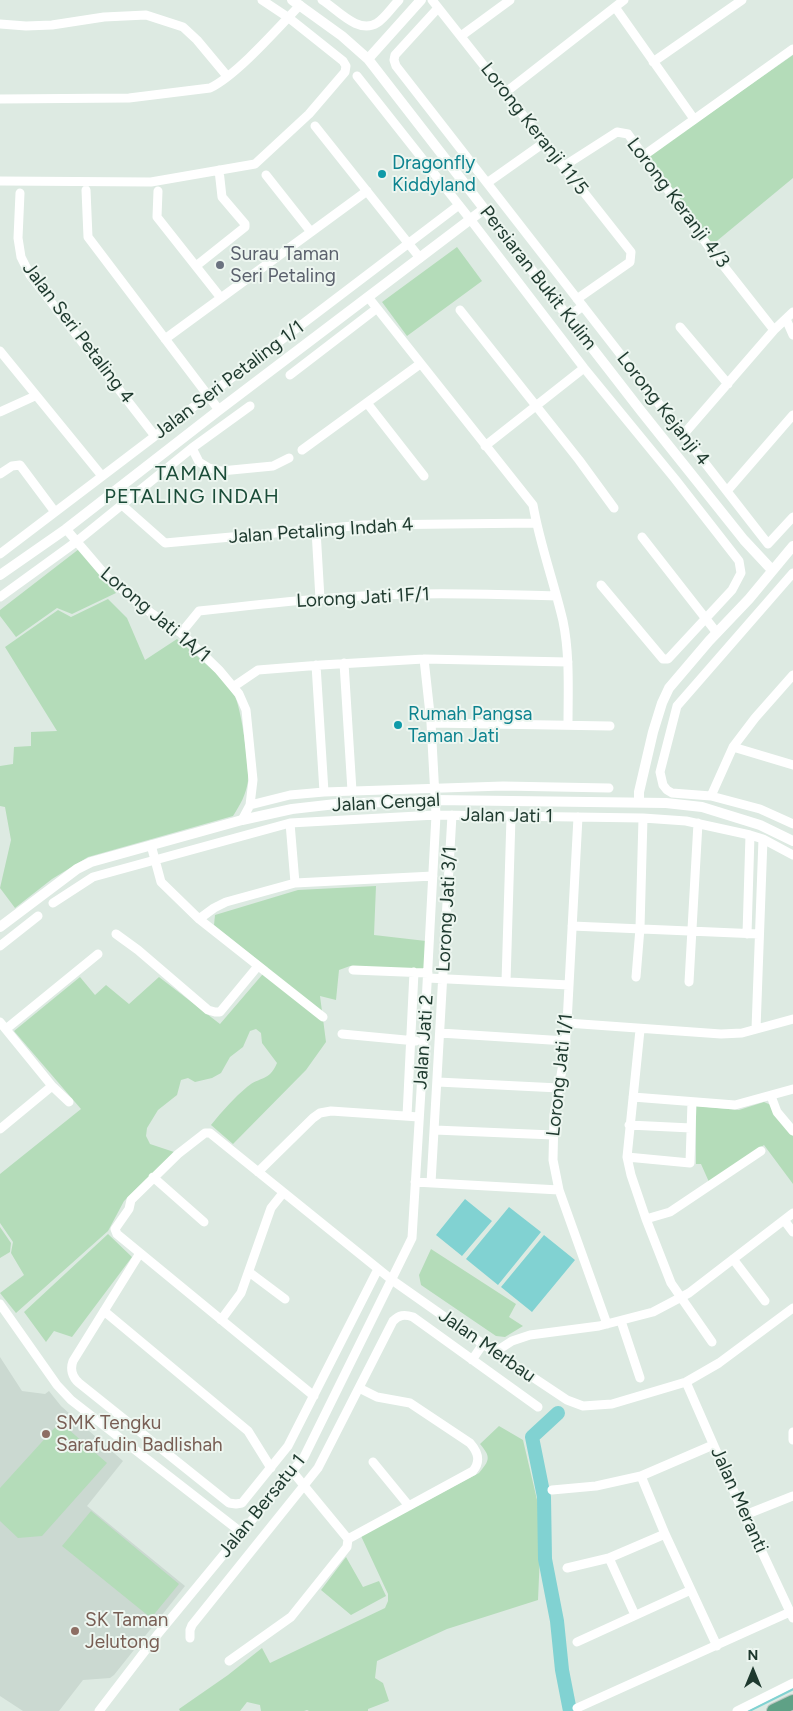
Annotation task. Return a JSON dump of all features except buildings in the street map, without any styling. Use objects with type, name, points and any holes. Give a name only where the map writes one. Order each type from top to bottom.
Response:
[{"type":"main road","points":[[774,1711],[793,1702]]},
{"type":"street","points":[[0,181],[151,182],[255,164],[309,114],[345,72],[346,66],[343,61],[262,0]]},
{"type":"street","points":[[322,0],[356,25],[364,27],[378,23],[399,0]]},
{"type":"street","points":[[368,59],[422,0]]},
{"type":"street","name":"Lorong Keranji 11/5","points":[[432,0],[631,252],[631,260],[580,302]]},
{"type":"street","points":[[461,36],[510,0]]},
{"type":"street","points":[[506,92],[624,0]]},
{"type":"street","points":[[654,62],[742,0]]},
{"type":"street","points":[[0,99],[129,98],[210,88],[219,84],[288,18],[296,3]]},
{"type":"street","name":"Persiaran Bukit Kulim","points":[[296,3],[342,36],[368,59],[744,540],[772,570]]},
{"type":"street","points":[[615,7],[694,119]]},
{"type":"street","name":"Lorong Kejanji 4","points":[[438,8],[395,56],[396,66],[768,544],[793,517]]},
{"type":"street","points":[[0,24],[52,25],[104,17],[146,15],[183,27],[197,40],[227,76]]},
{"type":"street","points":[[643,156],[793,49]]},
{"type":"street","points":[[357,76],[584,368],[739,561],[741,573],[732,590],[668,660],[663,659],[601,586]]},
{"type":"street","points":[[315,126],[420,258]]},
{"type":"street","name":"Lorong Keranji 4/3","points":[[564,166],[617,132],[628,134],[711,250],[774,330]]},
{"type":"street","points":[[487,183],[545,142]]},
{"type":"street","points":[[196,266],[246,227],[222,197],[219,170]]},
{"type":"street","points":[[266,175],[311,232]]},
{"type":"street","points":[[86,190],[88,237],[219,410]]},
{"type":"street","points":[[158,191],[157,217],[221,298]]},
{"type":"street","points":[[165,339],[366,191]]},
{"type":"street","name":"Jalan Seri Petaling 4","points":[[20,193],[18,238],[21,257],[30,275],[155,436]]},
{"type":"street","name":"Jalan Seri Petaling 1/1","points":[[0,554],[459,205]]},
{"type":"street","points":[[0,575],[66,529],[484,209]]},
{"type":"street","points":[[368,297],[533,506],[563,622],[568,662],[568,725]]},
{"type":"street","points":[[569,316],[580,302]]},
{"type":"street","points":[[290,375],[376,309]]},
{"type":"street","points":[[460,310],[536,405],[614,508]]},
{"type":"street","points":[[683,435],[774,330],[793,312]]},
{"type":"street","points":[[786,319],[793,335]]},
{"type":"street","points":[[680,327],[728,384]]},
{"type":"street","points":[[0,351],[102,476]]},
{"type":"street","points":[[302,450],[420,364]]},
{"type":"street","points":[[485,446],[584,368]]},
{"type":"street","points":[[0,412],[36,396]]},
{"type":"street","points":[[367,402],[424,476]]},
{"type":"street","points":[[0,597],[76,542],[192,448],[250,406]]},
{"type":"street","points":[[727,491],[793,415]]},
{"type":"street","points":[[192,448],[199,462],[209,468],[221,471],[274,466],[289,458]]},
{"type":"street","points":[[0,474],[12,466],[20,465],[55,512]]},
{"type":"street","name":"Jalan Petaling Indah 4","points":[[122,505],[165,543],[364,525],[536,523]]},
{"type":"street","name":"Lorong Jati 1A/1","points":[[66,529],[107,577],[181,633],[219,670],[239,694],[246,710],[253,780],[250,805],[242,820]]},
{"type":"street","points":[[316,530],[320,599]]},
{"type":"street","points":[[642,537],[717,633]]},
{"type":"street","points":[[639,802],[639,792],[653,732],[662,703],[678,676],[793,546]]},
{"type":"street","points":[[793,573],[677,706],[660,772],[663,785],[672,793],[711,796],[760,809],[793,824]]},
{"type":"street","name":"Lorong Jati 1F/1","points":[[181,633],[199,611],[320,599],[419,594],[556,596]]},
{"type":"street","points":[[749,598],[762,609]]},
{"type":"street","points":[[234,687],[258,670],[316,665],[424,660],[568,662]]},
{"type":"street","points":[[424,660],[431,724],[435,800]]},
{"type":"street","points":[[344,663],[352,792]]},
{"type":"street","points":[[316,665],[324,792]]},
{"type":"street","points":[[711,796],[732,747],[793,675]]},
{"type":"street","points":[[431,724],[610,726]]},
{"type":"street","points":[[732,747],[793,765]]},
{"type":"street","points":[[250,805],[290,795],[324,792],[503,786],[609,788]]},
{"type":"street","name":"Jalan Cengal","points":[[0,927],[77,869],[90,862],[242,820],[292,809],[336,804],[435,800],[639,802],[702,807],[760,825],[793,841]]},
{"type":"street","name":"Jalan Jati 2","points":[[392,1280],[412,1238],[428,976],[436,815],[435,800]]},
{"type":"street","name":"Jalan Jati 1","points":[[53,903],[93,877],[290,823],[436,815],[643,818],[698,823],[757,837],[793,855]]},
{"type":"street","name":"Lorong Jati 3/1","points":[[432,1183],[452,815]]},
{"type":"street","points":[[506,982],[511,817]]},
{"type":"street","name":"Lorong Jati 1/1","points":[[578,817],[566,1041],[558,1088],[553,1135],[553,1160],[559,1190],[608,1324]]},
{"type":"street","points":[[636,977],[640,928],[643,818]]},
{"type":"street","points":[[290,823],[295,883]]},
{"type":"street","points":[[689,982],[698,823]]},
{"type":"street","points":[[747,934],[757,837],[760,825]]},
{"type":"street","points":[[756,1029],[759,934],[757,837]]},
{"type":"street","points":[[151,845],[161,882],[199,919],[323,1017]]},
{"type":"street","points":[[199,919],[226,902],[295,883],[433,876]]},
{"type":"street","points":[[0,946],[38,916]]},
{"type":"street","points":[[572,926],[759,934]]},
{"type":"street","points":[[116,934],[138,950],[208,1010],[215,1012],[220,1012],[258,966]]},
{"type":"street","points":[[69,1102],[52,1086],[3,1025],[98,954]]},
{"type":"street","points":[[352,970],[414,972],[444,979],[569,985]]},
{"type":"street","points":[[407,1116],[414,972]]},
{"type":"street","points":[[567,1023],[640,1030],[721,1034],[742,1033],[793,1019]]},
{"type":"street","points":[[640,1030],[627,1157],[631,1175],[671,1283],[712,1342]]},
{"type":"street","points":[[440,1033],[566,1041]]},
{"type":"street","points":[[342,1034],[424,1041]]},
{"type":"street","points":[[438,1082],[558,1088]]},
{"type":"street","points":[[0,1129],[52,1086]]},
{"type":"street","points":[[633,1097],[735,1105],[793,1089]]},
{"type":"street","points":[[771,1096],[777,1112],[793,1131]]},
{"type":"street","points":[[627,1157],[690,1163],[692,1102]]},
{"type":"street","points":[[258,1172],[312,1118],[320,1113],[330,1111],[419,1117]]},
{"type":"street","points":[[629,1125],[691,1128]]},
{"type":"street","points":[[435,1130],[553,1135]]},
{"type":"street","name":"Jalan Merbau","points":[[153,1178],[201,1134],[210,1133],[392,1280],[566,1400],[583,1406],[612,1404],[686,1382],[719,1363],[793,1308]]},
{"type":"street","points":[[646,1219],[670,1212],[761,1152]]},
{"type":"street","points":[[204,1222],[153,1178],[131,1200],[129,1209],[114,1229],[116,1234],[314,1396]]},
{"type":"street","points":[[415,1182],[559,1190]]},
{"type":"street","points":[[222,1320],[241,1293],[271,1208],[283,1192]]},
{"type":"street","points":[[495,1352],[512,1341],[530,1335],[608,1324],[653,1312],[682,1297],[793,1213]]},
{"type":"street","points":[[784,1220],[793,1232]]},
{"type":"street","points":[[140,1253],[73,1361],[73,1376],[79,1383],[229,1503],[236,1504],[242,1503],[288,1446],[378,1269]]},
{"type":"street","points":[[733,1259],[765,1302]]},
{"type":"street","points":[[249,1272],[285,1300]]},
{"type":"street","name":"Jalan Bersatu 1","points":[[99,1711],[158,1634],[304,1457],[392,1280]]},
{"type":"street","points":[[0,1304],[57,1385],[71,1400],[242,1533]]},
{"type":"street","points":[[104,1311],[248,1431],[271,1468]]},
{"type":"street","points":[[190,1638],[192,1625],[318,1468],[393,1321],[401,1315],[413,1317],[538,1407]]},
{"type":"street","points":[[621,1321],[640,1378]]},
{"type":"street","points":[[472,1360],[483,1344]]},
{"type":"street","name":"Jalan Meranti","points":[[686,1382],[713,1445],[792,1615]]},
{"type":"street","points":[[348,1539],[473,1471],[477,1466],[478,1459],[476,1450],[470,1443],[410,1403],[377,1397],[359,1388]]},
{"type":"street","points":[[793,1432],[793,1440]]},
{"type":"street","points":[[552,1490],[596,1486],[641,1476],[713,1445]]},
{"type":"street","points":[[154,1465],[163,1451]]},
{"type":"street","points":[[373,1462],[409,1506]]},
{"type":"street","points":[[229,1662],[291,1617],[347,1547],[348,1539],[292,1471]]},
{"type":"street","points":[[641,1476],[716,1646]]},
{"type":"street","points":[[745,1515],[793,1496]]},
{"type":"street","points":[[566,1568],[609,1558],[665,1534]]},
{"type":"street","points":[[609,1558],[635,1616]]},
{"type":"street","points":[[577,1642],[691,1590]]},
{"type":"street","points":[[577,1708],[716,1646],[792,1615]]},
{"type":"street","points":[[737,1711],[793,1683]]},
{"type":"shaded area","name":"SK Taman Jelutong","points":[[0,1357],[22,1391],[45,1394],[49,1391],[61,1406],[123,1461],[87,1506],[185,1586],[114,1675],[110,1678],[83,1680],[59,1711],[23,1711],[0,1696]]},
{"type":"green space","points":[[793,55],[793,178],[712,245],[646,158]]},
{"type":"green space","points":[[457,247],[482,281],[407,336],[382,302]]},
{"type":"green space","points":[[79,549],[116,593],[72,614],[57,608],[16,637],[0,616],[0,610]]},
{"type":"green space","points":[[108,599],[127,618],[145,660],[177,639],[215,672],[234,695],[242,723],[246,751],[248,781],[246,791],[233,816],[88,857],[52,879],[15,908],[0,888],[11,840],[5,807],[0,806],[0,766],[13,764],[14,747],[31,746],[31,732],[57,731],[5,647],[58,610],[71,617]]},
{"type":"green space","points":[[376,886],[374,935],[426,941],[425,970],[350,966],[339,970],[336,1000],[320,996],[326,1042],[306,1070],[233,1144],[211,1125],[242,1091],[267,1076],[274,1069],[277,1063],[262,1043],[261,1033],[256,1029],[250,1031],[243,1047],[230,1057],[221,1073],[212,1078],[195,1082],[188,1078],[181,1080],[177,1095],[158,1110],[147,1128],[146,1136],[150,1144],[174,1152],[124,1201],[108,1231],[16,1313],[0,1293],[24,1275],[11,1253],[13,1242],[0,1223],[0,1174],[81,1109],[14,1031],[80,977],[95,995],[106,985],[129,1004],[159,977],[220,1024],[268,968],[214,925],[215,915],[298,890]]},
{"type":"green space","points":[[764,1102],[771,1105],[775,1114],[793,1136],[793,1184],[764,1145],[709,1182],[701,1164],[696,1164],[696,1106],[739,1110]]},
{"type":"green space","points":[[0,1227],[11,1243],[10,1252],[0,1258]]},
{"type":"green space","points":[[108,1234],[132,1257],[72,1337],[54,1331],[46,1342],[24,1312]]},
{"type":"green space","points":[[431,1249],[516,1304],[509,1317],[523,1326],[505,1337],[496,1336],[421,1285],[419,1275]]},
{"type":"green space","points":[[60,1422],[107,1463],[42,1536],[18,1538],[0,1521],[0,1488]]},
{"type":"green space","points":[[499,1426],[523,1440],[538,1504],[540,1554],[538,1600],[447,1629],[377,1661],[375,1678],[383,1683],[389,1701],[368,1709],[368,1711],[261,1711],[260,1705],[247,1702],[240,1711],[180,1711],[179,1709],[228,1675],[262,1648],[270,1663],[385,1608],[388,1594],[361,1536],[479,1473],[488,1458],[480,1444]]},
{"type":"green space","points":[[91,1511],[179,1584],[151,1618],[62,1546]]},
{"type":"green space","points":[[346,1557],[363,1587],[379,1581],[386,1596],[351,1615],[321,1590]]},
{"type":"water","points":[[465,1199],[492,1221],[462,1256],[436,1235]]},
{"type":"water","points":[[509,1207],[541,1232],[498,1285],[466,1259]]},
{"type":"water","points":[[544,1235],[575,1260],[532,1312],[501,1287]]},
{"type":"waterway","points":[[558,1413],[532,1437],[544,1497],[545,1559],[557,1621],[562,1670],[570,1711]]},
{"type":"waterway","points":[[749,1711],[793,1689]]},
{"type":"place","name":"Dragonfly Kiddyland","points":[[382,174]]},
{"type":"place","name":"Surau Taman Seri Petaling","points":[[220,265]]},
{"type":"place","name":"Rumah Pangsa Taman Jati","points":[[398,725]]},
{"type":"place","name":"SMK Tengku Sarafudin Badlishah","points":[[46,1434]]},
{"type":"place","name":"SK Taman Jelutong","points":[[75,1631]]},
{"type":"district","name":"TAMAN PETALING INDAH","points":[[192,486]]}]
